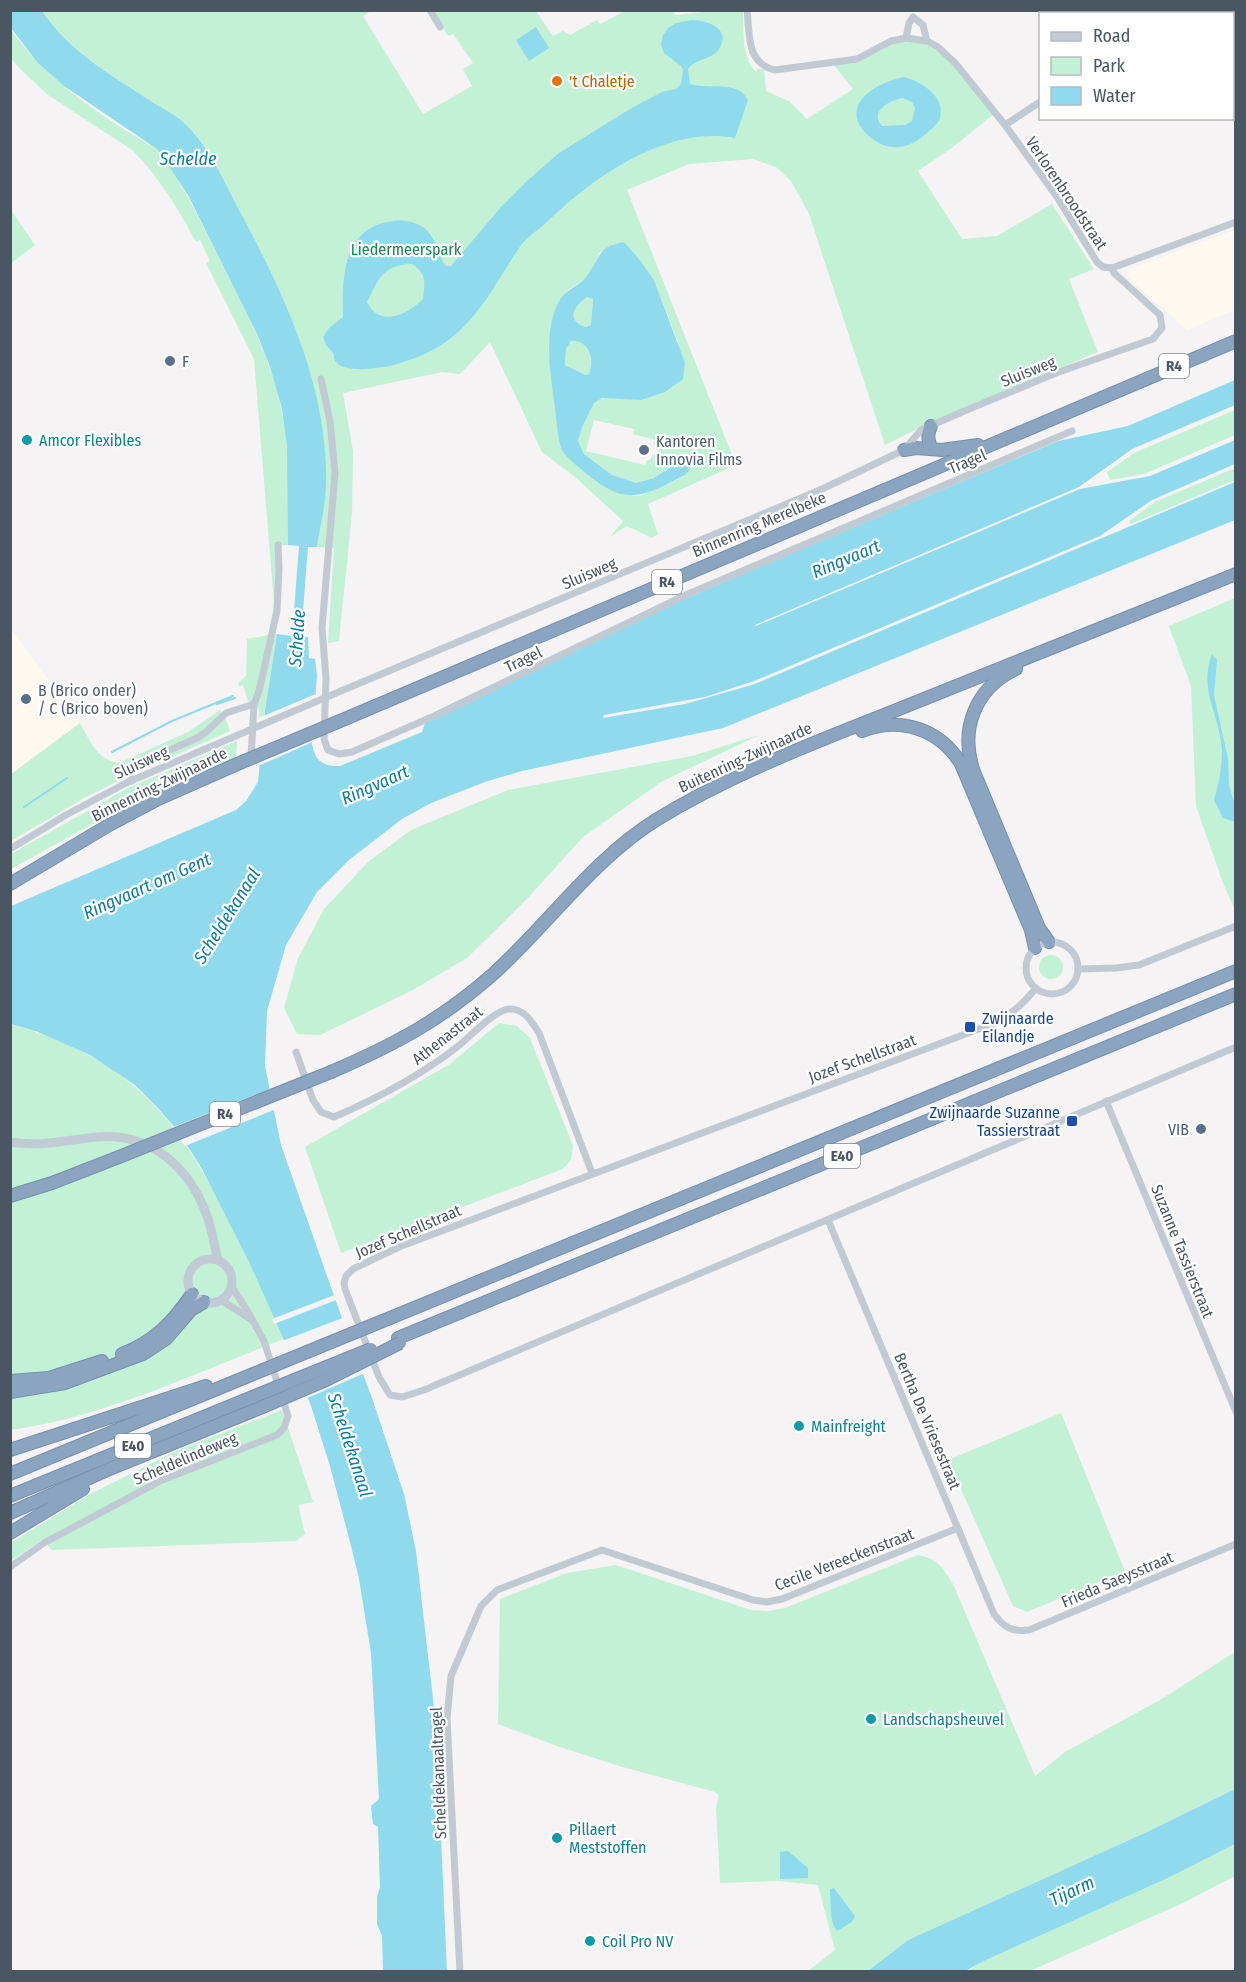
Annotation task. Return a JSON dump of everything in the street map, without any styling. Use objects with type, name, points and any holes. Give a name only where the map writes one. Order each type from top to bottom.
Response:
[{"type":"highway","points":[[1219,348],[1236,336]]},
{"type":"highway","name":"Binnenring Merelbeke","points":[[296,740],[1236,340]]},
{"type":"highway","points":[[931,448],[928,432],[932,426]]},
{"type":"highway","name":"R4","points":[[904,450],[952,449],[994,443]]},
{"type":"highway","name":"Buitenring-Zwijnaarde","points":[[11,1196],[52,1183],[332,1072],[422,1029],[458,1004],[494,973],[596,868],[653,822],[730,779],[828,737],[1236,574]]},
{"type":"highway","points":[[1028,657],[1018,668],[997,680],[980,699],[969,723],[968,746],[974,772],[1039,928],[1049,942]]},
{"type":"highway","points":[[828,737],[842,740],[870,728],[889,724],[906,725],[924,730],[948,747],[961,764],[1031,930],[1035,948]]},
{"type":"highway","name":"Binnenring-Zwijnaarde","points":[[10,884],[109,825],[158,799],[296,740]]},
{"type":"highway","name":"E40","points":[[10,1474],[1236,971]]},
{"type":"highway","name":"E40","points":[[10,1496],[257,1402],[448,1318],[1236,994]]},
{"type":"highway","points":[[10,1381],[49,1378],[83,1368],[144,1344],[166,1327],[192,1294]]},
{"type":"highway","points":[[10,1392],[65,1383],[143,1354],[166,1339],[191,1310],[204,1302]]},
{"type":"highway","points":[[10,1450],[75,1427],[247,1375]]},
{"type":"highway","points":[[10,1533],[86,1487],[257,1402]]},
{"type":"highway","points":[[10,1442],[75,1427]]},
{"type":"highway","points":[[10,1513],[175,1442]]},
{"type":"main road","points":[[10,1142],[27,1145],[100,1137],[132,1140],[155,1148],[187,1176],[199,1195],[208,1218],[218,1260],[230,1271],[232,1287],[221,1300],[204,1302],[192,1294],[188,1280],[189,1273],[198,1262],[204,1259],[218,1260]]},
{"type":"main road","points":[[204,1259],[211,1234]]},
{"type":"street","points":[[430,10],[440,27]]},
{"type":"street","name":"Verlorenbroodstraat","points":[[747,10],[752,52],[757,61],[775,70],[857,59],[891,41],[906,38],[927,41],[946,54],[1005,125],[1057,197],[1103,267],[1112,268],[1236,222]]},
{"type":"street","points":[[906,38],[911,14],[923,25],[927,41]]},
{"type":"street","name":"Verlorenbroodstraat","points":[[1005,125],[1039,103]]},
{"type":"street","name":"Verlorenbroodstraat","points":[[1112,268],[1114,273],[1160,315]]},
{"type":"street","name":"Sluisweg","points":[[10,849],[66,815],[131,781],[820,490],[904,450],[914,435],[932,426],[1056,373],[1153,339],[1159,335],[1162,328],[1160,315]]},
{"type":"street","name":"Tragel","points":[[321,379],[330,422],[335,473],[322,628],[326,678],[324,739],[328,750],[339,754],[352,752],[434,716],[688,594],[1072,431]]},
{"type":"street","points":[[251,764],[254,704],[277,611],[278,545]]},
{"type":"street","points":[[131,781],[129,771],[134,766],[197,738],[226,713],[254,704]]},
{"type":"street","points":[[1078,969],[1139,965],[1236,926]]},
{"type":"street","points":[[1049,942],[1058,942],[1072,952],[1077,960],[1078,969],[1076,978],[1070,986],[1054,993],[1036,988],[1030,981],[1026,964],[1035,948],[1049,942]]},
{"type":"street","name":"Jozef Schellstraat","points":[[828,1220],[424,1390],[402,1396],[390,1395],[379,1377],[344,1283],[346,1276],[361,1263],[399,1247],[992,1024],[1018,1008],[1036,988]]},
{"type":"street","name":"Athenastraat","points":[[296,1052],[313,1100],[321,1112],[334,1117],[377,1098],[420,1073],[458,1047],[496,1014],[508,1009],[518,1011],[530,1019],[539,1033],[592,1173]]},
{"type":"street","points":[[828,1220],[1236,1047]]},
{"type":"street","name":"Suzanne Tassierstraat","points":[[1107,1101],[1236,1412]]},
{"type":"street","name":"Bertha De Vriesestraat","points":[[828,1220],[994,1614],[1008,1629]]},
{"type":"street","name":"Scheldelindeweg","points":[[10,1567],[44,1543],[160,1481],[277,1435],[284,1428],[288,1416],[268,1367],[264,1341],[232,1287]]},
{"type":"street","points":[[221,1300],[254,1321]]},
{"type":"street","name":"Cecile Vereeckenstraat","points":[[602,1550],[753,1600],[767,1602],[782,1599],[958,1528]]},
{"type":"street","name":"Frieda Saeysstraat","points":[[1008,1629],[1017,1632],[1029,1630],[1236,1544]]},
{"type":"street","name":"Scheldekanaaltragel","points":[[460,1971],[447,1718],[451,1676],[481,1606],[497,1590],[602,1550]]},
{"type":"shaded area","points":[[1189,10],[1191,12],[1044,12]]},
{"type":"shaded area","points":[[1235,230],[1235,310],[1187,330],[1127,277],[1130,269]]},
{"type":"shaded area","points":[[10,627],[80,723],[11,775],[10,775]]},
{"type":"green space","name":"Liedermeerspark","points":[[42,11],[371,11],[363,16],[423,114],[472,86],[463,69],[473,63],[453,34],[448,36],[433,11],[536,11],[553,36],[563,31],[570,35],[597,20],[600,24],[625,11],[673,11],[675,15],[743,11],[746,51],[751,66],[756,72],[758,68],[764,70],[766,91],[789,101],[807,119],[853,89],[834,65],[887,44],[904,41],[918,42],[931,47],[955,66],[994,114],[953,147],[918,171],[962,239],[997,236],[1052,204],[1094,269],[1069,279],[1098,352],[927,424],[885,445],[809,214],[791,181],[776,167],[753,159],[689,164],[627,190],[736,465],[648,504],[658,534],[652,538],[627,526],[610,537],[623,521],[574,476],[542,452],[490,342],[460,374],[442,372],[343,393],[353,451],[352,513],[339,641],[328,643],[334,548],[317,547],[326,484],[324,440],[309,370],[284,301],[220,172],[192,130],[175,116],[104,71],[65,39]],"holes":[[[624,242],[654,280],[678,342],[621,399],[603,398],[596,401],[585,417],[578,441],[584,454],[612,475],[636,483],[654,478],[685,476],[640,496],[624,495],[563,452],[559,436],[549,342],[558,303],[569,289],[584,280],[600,252]],[[594,420],[634,429],[633,434],[655,440],[654,444],[659,449],[658,453],[647,460],[645,465],[586,451]]]},
{"type":"green space","points":[[10,28],[40,64],[76,96],[157,149],[199,217],[247,314],[270,369],[281,408],[286,442],[288,545],[278,545],[273,634],[277,634],[264,715],[259,718],[259,709],[248,701],[243,685],[239,686],[238,683],[246,676],[247,639],[269,635],[274,603],[254,359],[206,263],[210,261],[200,240],[196,242],[159,182],[132,150],[48,95],[17,66],[11,58]]},
{"type":"green space","points":[[11,210],[35,245],[10,263]]},
{"type":"green space","points":[[587,297],[593,298],[591,325],[586,327],[576,320],[574,313],[578,305]]},
{"type":"green space","points":[[571,341],[582,344],[589,352],[591,363],[589,374],[565,365],[566,349]]},
{"type":"green space","points":[[1235,410],[1235,435],[1144,474],[1110,480],[1107,472],[1134,453]]},
{"type":"green space","points":[[1235,468],[1235,480],[1131,524],[1129,521],[1155,502]]},
{"type":"green space","points":[[1235,598],[1235,910],[1196,806],[1191,686],[1169,626]]},
{"type":"green space","points":[[220,710],[230,731],[84,798],[11,841],[10,775],[80,723],[99,754],[119,763],[188,732]]},
{"type":"green space","points":[[759,735],[661,782],[583,837],[526,900],[467,958],[411,991],[320,1035],[297,1034],[284,1008],[298,958],[324,909],[368,862],[411,830],[508,790],[692,756]]},
{"type":"green space","points":[[237,741],[236,757],[112,813],[11,869],[11,854],[128,788]]},
{"type":"green space","points":[[1051,955],[1059,959],[1063,967],[1059,975],[1051,979],[1043,975],[1039,967],[1043,959]]},
{"type":"green space","points":[[499,1023],[517,1026],[530,1038],[573,1146],[571,1160],[563,1169],[341,1253],[305,1147],[450,1064]]},
{"type":"green space","points":[[10,1024],[55,1039],[92,1057],[124,1078],[151,1102],[175,1130],[197,1162],[262,1288],[284,1339],[115,1404],[46,1424],[11,1430]]},
{"type":"green space","points":[[282,1410],[313,1502],[298,1505],[305,1534],[296,1541],[52,1550],[42,1540],[11,1561],[11,1543],[90,1494],[178,1450]]},
{"type":"green space","points":[[1061,1413],[1125,1571],[1027,1612],[1013,1606],[948,1460]]},
{"type":"green space","points":[[918,1555],[925,1556],[939,1565],[953,1584],[1035,1776],[1065,1752],[1160,1700],[1235,1652],[1235,1789],[1149,1831],[908,1940],[868,1971],[808,1971],[835,1950],[818,1885],[777,1881],[720,1883],[716,1808],[719,1795],[619,1766],[498,1724],[500,1599],[567,1573],[616,1565],[751,1610],[768,1611],[785,1608]]},
{"type":"green space","points":[[1235,1844],[1235,1876],[1183,1903],[1030,1971],[965,1972],[986,1960],[1170,1877]]},
{"type":"water","points":[[10,11],[42,11],[65,39],[91,61],[175,116],[192,131],[220,172],[286,306],[312,378],[325,451],[325,503],[317,547],[308,547],[301,636],[308,637],[309,658],[315,659],[317,675],[312,744],[315,755],[324,764],[340,766],[422,732],[425,723],[680,601],[778,559],[1058,441],[1128,426],[1235,380],[1235,405],[1132,449],[1079,487],[755,625],[1080,489],[1150,476],[1235,440],[1235,464],[1152,500],[1100,536],[754,681],[705,697],[604,715],[603,718],[685,704],[755,684],[1235,482],[1235,520],[723,728],[522,771],[485,782],[431,803],[402,819],[349,860],[317,892],[286,945],[267,1011],[265,1066],[281,1145],[404,1494],[416,1551],[436,1725],[447,1971],[383,1971],[382,1936],[377,1924],[377,1897],[380,1887],[378,1827],[373,1824],[371,1806],[379,1799],[371,1653],[359,1579],[330,1466],[311,1406],[250,1264],[202,1169],[178,1131],[155,1105],[135,1085],[90,1055],[38,1032],[11,1024],[11,906],[236,810],[246,801],[258,782],[265,710],[277,634],[292,636],[299,546],[288,545],[287,447],[282,409],[270,367],[257,334],[188,195],[157,149],[64,86],[38,63],[11,28]]},
{"type":"water","points":[[691,20],[703,21],[719,29],[722,34],[723,39],[718,50],[688,69],[690,84],[730,87],[737,89],[748,100],[735,138],[709,136],[683,139],[657,147],[608,173],[585,189],[524,241],[469,321],[435,349],[410,360],[381,367],[349,368],[335,361],[334,354],[326,345],[323,337],[329,328],[343,317],[343,288],[348,259],[361,235],[372,227],[387,222],[401,220],[414,223],[428,231],[446,266],[451,266],[501,207],[559,153],[630,109],[662,92],[676,89],[681,84],[683,70],[681,66],[664,53],[661,45],[663,35],[676,23]],"holes":[[[412,264],[423,275],[423,299],[409,310],[394,316],[386,317],[372,310],[367,302],[383,275],[394,267]]]},
{"type":"water","points":[[536,27],[549,48],[529,61],[516,40]]},
{"type":"water","points":[[904,77],[918,82],[936,97],[941,110],[939,120],[922,138],[900,147],[885,146],[870,137],[860,126],[857,116],[858,106],[863,98],[881,85]],"holes":[[[903,98],[912,102],[915,108],[912,121],[905,125],[882,126],[878,116],[883,107]]]},
{"type":"water","points":[[624,242],[654,280],[685,363],[683,379],[665,392],[641,400],[602,398],[594,403],[582,427],[578,441],[584,454],[612,475],[636,483],[654,478],[675,465],[687,462],[690,470],[682,476],[654,490],[632,495],[612,491],[603,486],[573,463],[562,450],[557,430],[549,357],[550,330],[557,305],[567,292],[586,277],[600,254],[615,244]],"holes":[[[587,297],[593,299],[591,325],[586,327],[576,321],[574,313],[578,305]],[[571,341],[583,344],[589,352],[591,357],[589,374],[586,375],[565,365],[566,349]]]},
{"type":"water","points":[[1212,654],[1217,660],[1214,695],[1228,759],[1229,785],[1235,805],[1235,822],[1223,818],[1214,800],[1220,775],[1222,750],[1208,691],[1208,667]]},
{"type":"water","name":"Tijarm","points":[[1235,1789],[1235,1844],[1170,1877],[965,1971],[868,1971],[908,1940],[1149,1831]]},
{"type":"water","points":[[788,1851],[808,1868],[808,1878],[780,1879],[780,1852]]},
{"type":"water","points":[[834,1888],[855,1916],[852,1922],[837,1931],[831,1912],[830,1889]]},
{"type":"pier","points":[[318,693],[315,741],[258,766],[261,717]]},
{"type":"pier","points":[[272,1088],[276,1109],[185,1146],[171,1128]]},
{"type":"pier","points":[[337,1294],[339,1299],[274,1324],[272,1319]]},
{"type":"pier","points":[[345,1317],[367,1372],[305,1399],[282,1341]]},
{"type":"waterway","points":[[112,752],[172,721],[233,696]]},
{"type":"waterway","points":[[217,704],[235,698]]},
{"type":"waterway","points":[[24,807],[67,778]]},
{"type":"place","name":"'t Chaletje","points":[[557,81]]},
{"type":"place","name":"F","points":[[170,361]]},
{"type":"place","name":"Amcor Flexibles","points":[[27,440]]},
{"type":"place","name":"Kantoren Innovia Films","points":[[644,450]]},
{"type":"place","name":"B (Brico onder) / C (Brico boven)","points":[[26,699]]},
{"type":"place","name":"Zwijnaarde Eilandje","points":[[970,1027]]},
{"type":"place","name":"Zwijnaarde Suzanne Tassierstraat","points":[[1072,1121]]},
{"type":"place","name":"VIB","points":[[1201,1129]]},
{"type":"place","name":"Mainfreight","points":[[799,1426]]},
{"type":"place","name":"Landschapsheuvel","points":[[871,1719]]},
{"type":"place","name":"Pillaert Meststoffen","points":[[557,1838]]},
{"type":"place","name":"Coil Pro NV","points":[[590,1941]]},
{"type":"water label","name":"Schelde","points":[[188,159]]},
{"type":"water label","name":"Ringvaart","points":[[846,559]]},
{"type":"water label","name":"Schelde","points":[[297,638]]},
{"type":"water label","name":"Ringvaart","points":[[375,785]]},
{"type":"water label","name":"Ringvaart om Gent","points":[[147,886]]},
{"type":"water label","name":"Scheldekanaal","points":[[227,916]]},
{"type":"water label","name":"Scheldekanaal","points":[[350,1445]]}]
